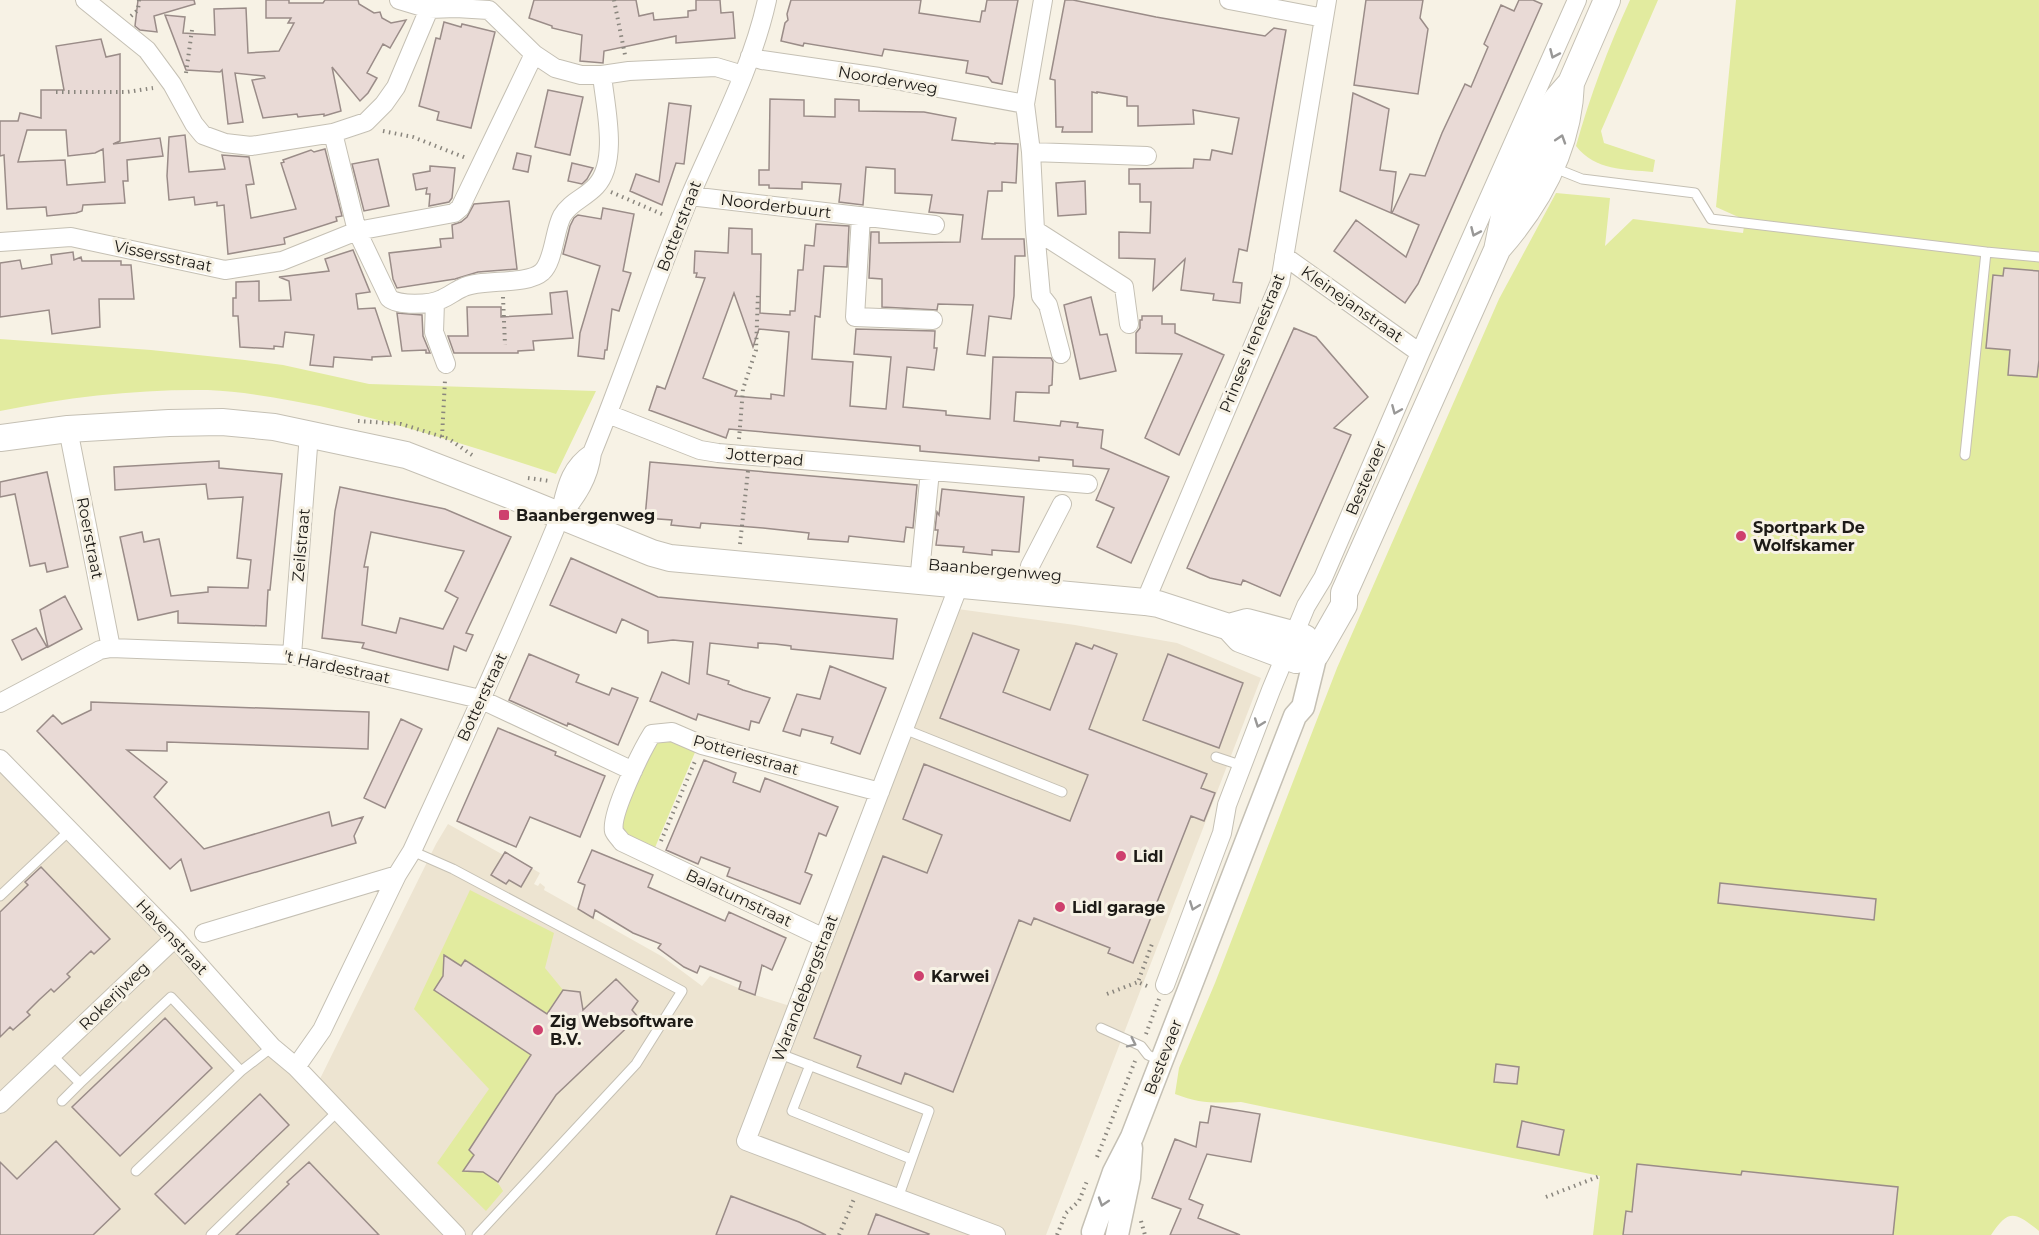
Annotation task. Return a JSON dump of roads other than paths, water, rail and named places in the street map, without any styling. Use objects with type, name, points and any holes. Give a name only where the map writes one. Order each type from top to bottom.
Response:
[{"type":"main road","name":"Bestevaer","points":[[1300,648],[1344,605],[1344,593],[1497,250],[1505,211],[1527,157],[1546,117],[1570,83],[1607,0]]},
{"type":"main road","name":"Bestevaer","points":[[1497,250],[1532,204],[1550,167],[1560,143],[1570,106],[1570,83]]},
{"type":"main road","name":"Baanbergenweg","points":[[0,438],[68,429],[169,423],[222,422],[274,427],[406,455],[652,554],[670,558],[959,585],[1014,593],[1158,604],[1229,627],[1240,639],[1300,648]]},
{"type":"street","points":[[85,0],[147,50],[172,84],[194,124],[203,135],[214,140],[251,146],[333,133],[366,122],[384,105],[396,87],[429,9]]},
{"type":"street","points":[[399,0],[429,9],[490,5],[534,54],[555,68],[581,75],[716,67],[743,75]]},
{"type":"street","name":"Botterstraat","points":[[560,516],[579,494],[591,463],[591,453],[608,414],[690,196],[743,75],[761,27],[767,0]]},
{"type":"street","points":[[1044,0],[1025,104],[1031,152],[1041,296],[1048,305],[1061,354]]},
{"type":"street","points":[[1229,0],[1326,9]]},
{"type":"street","name":"Bestevaer","points":[[1096,1234],[1114,1172],[1132,1137],[1295,716],[1303,707],[1300,648],[1306,606],[1323,578],[1577,0]]},
{"type":"street","name":"Prinses Irenestraat","points":[[1144,602],[1280,282],[1326,9]]},
{"type":"street","name":"Vissersstraat","points":[[0,242],[71,237],[225,270],[282,261],[357,231],[454,213],[460,208],[534,54]]},
{"type":"street","name":"Noorderweg","points":[[750,56],[762,60],[879,77],[1025,104]]},
{"type":"street","points":[[333,133],[357,231],[389,298],[400,304],[435,302],[464,286],[530,277],[542,272],[548,263],[561,217],[572,203],[596,186],[607,166],[609,144],[602,75]]},
{"type":"street","points":[[1031,152],[1147,156]]},
{"type":"street","name":"Noorderbuurt","points":[[690,196],[935,225]]},
{"type":"street","points":[[861,216],[855,316],[933,320]]},
{"type":"street","points":[[1035,230],[1124,287],[1129,324]]},
{"type":"street","name":"Kleinejanstraat","points":[[1284,256],[1420,353]]},
{"type":"street","points":[[435,302],[434,332],[446,364]]},
{"type":"street","name":"Jotterpad","points":[[608,414],[700,450],[1088,484]]},
{"type":"street","name":"Roerstraat","points":[[68,429],[111,648]]},
{"type":"street","name":"Zeilstraat","points":[[292,655],[309,434]]},
{"type":"street","name":"Botterstraat","points":[[296,1067],[322,1030],[397,875],[412,851],[518,620],[560,516],[565,488],[582,459],[591,453]]},
{"type":"street","points":[[919,582],[930,471]]},
{"type":"street","points":[[1014,593],[1062,504]]},
{"type":"street","name":"Warandebergstraat","points":[[959,585],[746,1141],[996,1235]]},
{"type":"street","name":"'t Hardestraat","points":[[0,703],[100,650],[111,648],[292,655],[480,699],[633,771]]},
{"type":"street","name":"Bestevaer","points":[[1163,988],[1222,833],[1227,805],[1243,766],[1300,648]]},
{"type":"street","name":"Potteriestraat","points":[[633,771],[642,749],[652,734],[672,732],[702,745],[880,792]]},
{"type":"street","name":"Havenstraat","points":[[0,759],[175,938],[272,1047],[296,1067],[448,1230]]},
{"type":"street","name":"Balatumstraat","points":[[633,771],[615,815],[614,831],[622,842],[824,938]]},
{"type":"street","points":[[204,933],[397,875]]},
{"type":"street","name":"Rokerijweg","points":[[0,1104],[175,938]]},
{"type":"street","points":[[1172,961],[1194,977]]},
{"type":"street","name":"Bestevaer","points":[[1117,1235],[1129,1178],[1132,1137]]},
{"type":"lane","points":[[1527,157],[1582,179],[1695,193],[1711,219],[2039,257]]},
{"type":"lane","points":[[1965,455],[1986,252]]},
{"type":"lane","points":[[904,729],[1062,792]]},
{"type":"lane","points":[[1216,757],[1243,766]]},
{"type":"lane","points":[[0,896],[70,831]]},
{"type":"lane","points":[[412,851],[453,869],[682,991],[636,1064],[477,1235]]},
{"type":"lane","points":[[62,1101],[171,997],[241,1071]]},
{"type":"lane","points":[[1101,1028],[1141,1046],[1148,1055],[1161,1060]]},
{"type":"lane","points":[[136,1171],[241,1071],[272,1047]]},
{"type":"lane","points":[[52,1054],[80,1083]]},
{"type":"lane","points":[[780,1054],[929,1111],[898,1198]]},
{"type":"lane","points":[[810,1065],[792,1111],[911,1159]]},
{"type":"lane","points":[[211,1235],[338,1111]]},
{"type":"place","name":"Baanbergenweg","points":[[504,515]]},
{"type":"place","name":"Sportpark De Wolfskamer","points":[[1741,536]]},
{"type":"place","name":"Lidl","points":[[1121,856]]},
{"type":"place","name":"Lidl garage","points":[[1060,907]]},
{"type":"place","name":"Karwei","points":[[919,976]]},
{"type":"place","name":"Zig Websoftware B.V.","points":[[538,1030]]}]
